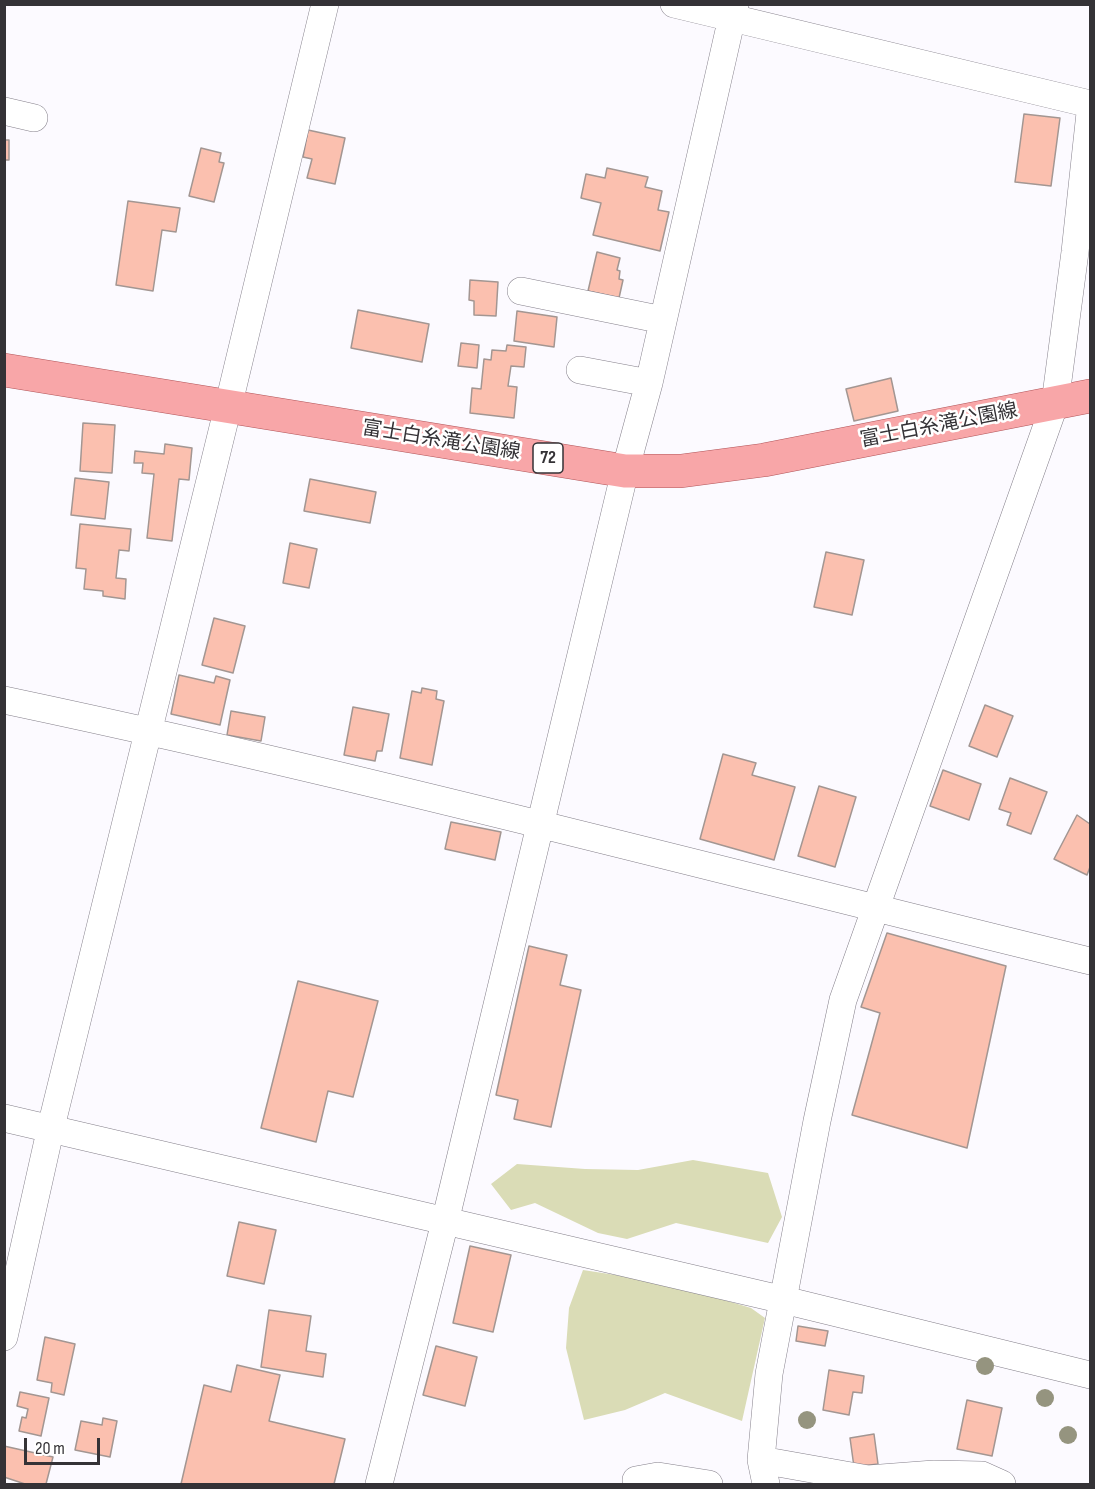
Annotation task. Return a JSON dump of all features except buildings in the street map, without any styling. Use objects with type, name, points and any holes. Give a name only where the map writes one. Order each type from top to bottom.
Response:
[{"type":"main road","name":"富士白糸滝公園線","points":[[4,370],[625,471],[681,471],[764,459],[1090,396]]},
{"type":"street","points":[[4,1337],[51,1127],[325,4]]},
{"type":"street","points":[[674,4],[733,12],[1090,104]]},
{"type":"street","points":[[379,1485],[446,1222],[625,471],[649,383],[733,12]]},
{"type":"street","points":[[4,111],[34,118]]},
{"type":"street","points":[[1002,1485],[982,1475],[934,1474],[868,1482],[764,1472],[769,1374],[817,1121],[843,1000],[1055,403],[1090,113]]},
{"type":"street","points":[[522,291],[663,320]]},
{"type":"street","points":[[580,370],[649,383]]},
{"type":"street","points":[[4,700],[149,730],[541,823],[875,909],[1090,961]]},
{"type":"street","points":[[4,1118],[51,1127],[784,1300],[1090,1375]]},
{"type":"street","points":[[636,1480],[658,1476],[709,1485]]},
{"type":"green space","points":[[693,1160],[768,1173],[782,1217],[768,1243],[676,1223],[627,1239],[598,1233],[535,1203],[511,1210],[491,1184],[517,1164],[638,1170]]},
{"type":"green space","points":[[583,1270],[668,1283],[751,1308],[765,1318],[742,1421],[665,1393],[625,1410],[584,1420],[566,1348],[569,1308]]}]
